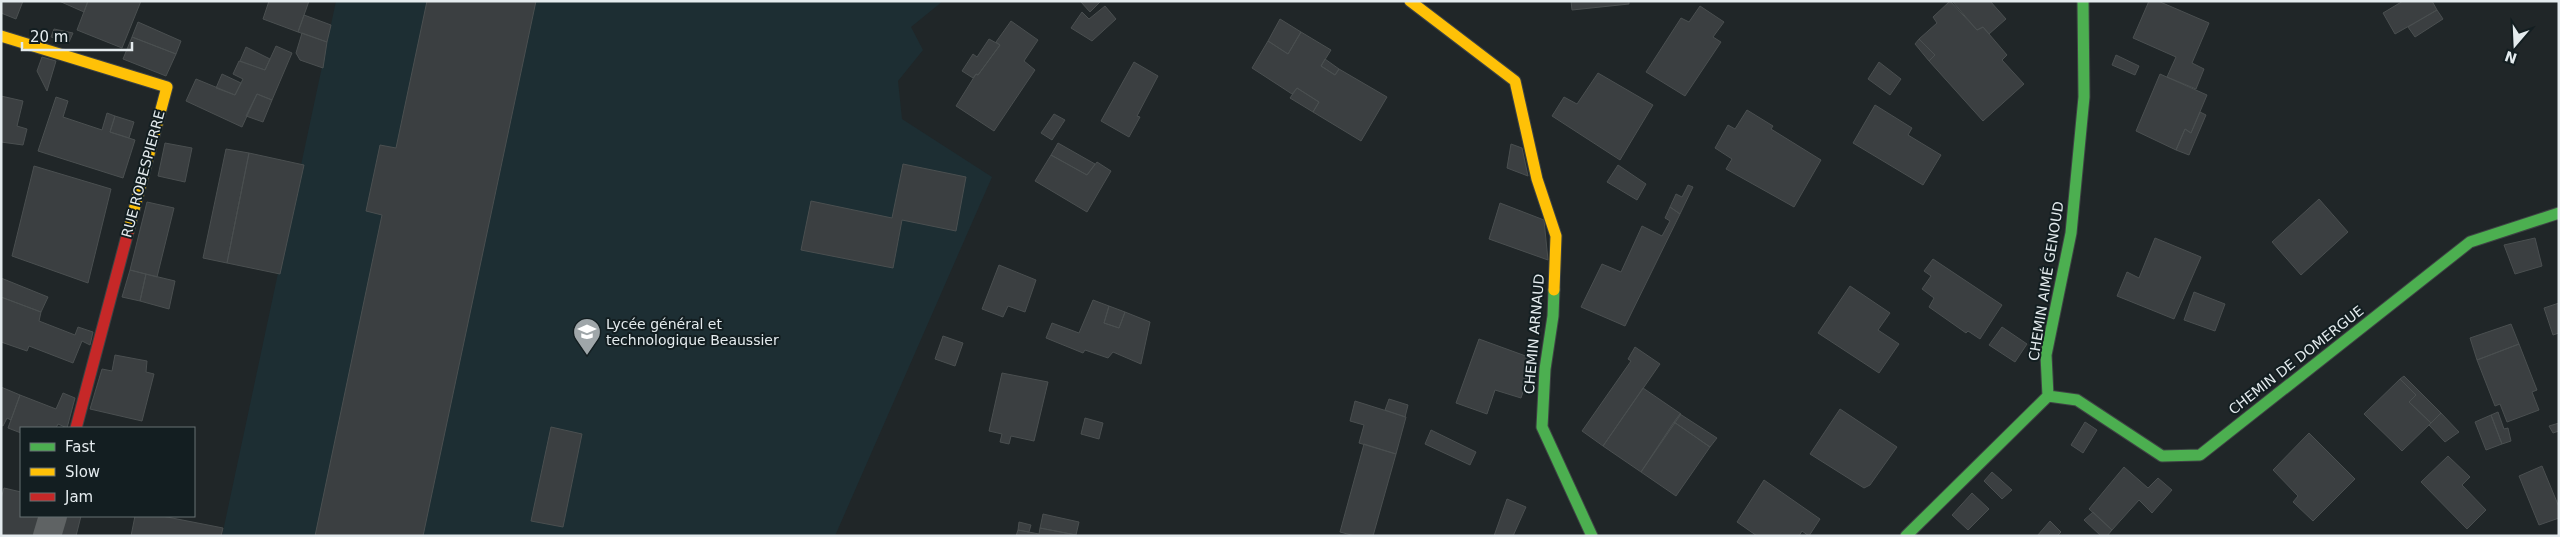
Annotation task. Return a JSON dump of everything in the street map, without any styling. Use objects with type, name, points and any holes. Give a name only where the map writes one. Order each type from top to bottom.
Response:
[{"type":"street","name":"CHEMIN ARNAUD","points":[[1410,1],[1515,81],[1537,179],[1556,236],[1553,316],[1545,369],[1542,427],[1592,536]]},
{"type":"street","name":"CHEMIN AIMÉ GENOUD","points":[[2048,396],[2046,355],[2071,233],[2084,97],[2083,1]]},
{"type":"street","name":"RUE ROBESPIERRE","points":[[1,36],[166,87],[76,427]]},
{"type":"street","name":"CHEMIN DE DOMERGUE","points":[[2048,396],[2077,400],[2162,456],[2200,455],[2470,242],[2559,213]]},
{"type":"street","points":[[1906,536],[2048,396]]},
{"type":"street","points":[[48,536],[53,517]]},
{"type":"shaded area","name":"Lycée général et technologique Beaussier","points":[[336,1],[943,1],[911,27],[923,50],[898,81],[902,119],[992,177],[835,536],[222,536]]},
{"type":"building","points":[[1,1],[23,1],[16,19],[1,13]]},
{"type":"building","points":[[59,1],[88,1],[84,12]]},
{"type":"building","points":[[88,1],[141,1],[122,48],[77,30]]},
{"type":"building","points":[[269,1],[309,1],[298,32],[263,19]]},
{"type":"building","points":[[427,1],[536,1],[423,536],[315,536],[382,215],[366,211],[380,145],[396,148]]},
{"type":"building","points":[[1080,1],[1101,1],[1090,12]]},
{"type":"building","points":[[1571,1],[1629,1],[1629,4],[1572,10]]},
{"type":"building","points":[[1950,1],[1977,30],[1983,27],[2007,55],[2002,60],[2024,84],[1983,121],[1929,61],[1935,55],[1919,39],[1937,23],[1933,17]]},
{"type":"building","points":[[1952,1],[1990,1],[2006,19],[1989,34],[1983,27],[1977,30]]},
{"type":"building","points":[[2149,1],[2158,1],[2209,23],[2192,63],[2204,69],[2196,89],[2167,77],[2176,57],[2133,38]]},
{"type":"building","points":[[2403,1],[2432,1],[2437,10],[2395,34],[2383,13]]},
{"type":"building","points":[[1105,6],[1116,19],[1092,41],[1071,28],[1082,12],[1089,19]]},
{"type":"building","points":[[1700,6],[1724,22],[1713,37],[1721,42],[1685,96],[1646,72],[1681,18],[1689,22]]},
{"type":"building","points":[[2437,10],[2443,19],[2415,37],[2408,27]]},
{"type":"building","points":[[304,15],[331,25],[327,42],[298,32]]},
{"type":"building","points":[[1280,19],[1301,32],[1288,54],[1268,41]]},
{"type":"building","points":[[1011,21],[1038,40],[1024,61],[1035,70],[994,131],[956,106],[976,74],[978,75],[1000,45],[996,42]]},
{"type":"building","points":[[138,22],[181,41],[176,54],[132,37]]},
{"type":"building","points":[[54,29],[73,33],[69,42],[51,37]]},
{"type":"building","points":[[1301,32],[1331,50],[1321,66],[1335,75],[1339,69],[1387,97],[1361,141],[1313,112],[1319,102],[1297,88],[1292,94],[1252,68],[1268,41],[1288,54]]},
{"type":"building","points":[[302,33],[327,42],[323,68],[300,60],[296,53]]},
{"type":"building","points":[[132,37],[176,54],[166,76],[123,59]]},
{"type":"building","points":[[989,39],[1000,45],[978,75],[976,74],[973,78],[962,71],[973,54],[977,57]]},
{"type":"building","points":[[1919,39],[1935,55],[1929,61],[1915,44]]},
{"type":"building","points":[[276,46],[292,53],[272,100],[257,94],[242,127],[186,101],[196,79],[235,95],[243,79],[233,74],[239,61],[265,70]]},
{"type":"building","points":[[246,47],[270,59],[265,70],[240,61]]},
{"type":"building","points":[[2116,55],[2139,66],[2135,75],[2112,65]]},
{"type":"building","points":[[42,57],[56,61],[47,91],[37,71]]},
{"type":"building","points":[[1325,59],[1339,69],[1335,75],[1321,66]]},
{"type":"building","points":[[1134,62],[1158,76],[1137,116],[1140,117],[1129,137],[1101,121]]},
{"type":"building","points":[[1879,62],[1901,79],[1890,95],[1868,79]]},
{"type":"building","points":[[1598,73],[1653,105],[1620,160],[1552,116],[1564,97],[1577,104]]},
{"type":"building","points":[[222,74],[241,83],[235,95],[216,88]]},
{"type":"building","points":[[2160,74],[2207,95],[2191,133],[2185,129],[2176,150],[2136,131]]},
{"type":"building","points":[[1297,88],[1319,102],[1313,112],[1290,98]]},
{"type":"building","points":[[257,94],[272,100],[263,122],[246,116]]},
{"type":"building","points":[[1,96],[23,101],[17,126],[27,129],[23,145],[1,142]]},
{"type":"building","points":[[56,97],[68,101],[63,117],[102,130],[107,113],[115,116],[110,132],[135,140],[123,178],[38,151]]},
{"type":"building","points":[[1875,105],[1912,128],[1908,135],[1941,155],[1923,185],[1853,143]]},
{"type":"building","points":[[1747,110],[1773,126],[1771,129],[1821,160],[1794,207],[1726,169],[1732,159],[1715,148],[1728,125],[1735,129]]},
{"type":"building","points":[[2200,112],[2206,115],[2189,155],[2176,150],[2185,129],[2191,133]]},
{"type":"building","points":[[1054,114],[1065,120],[1052,140],[1041,133]]},
{"type":"building","points":[[115,116],[134,122],[129,138],[110,132]]},
{"type":"building","points":[[165,143],[192,148],[185,182],[158,176]]},
{"type":"building","points":[[1058,143],[1095,164],[1087,175],[1051,155]]},
{"type":"building","points":[[1511,144],[1522,148],[1528,176],[1507,168]]},
{"type":"building","points":[[226,149],[249,153],[227,263],[203,258]]},
{"type":"building","points":[[249,153],[304,165],[280,274],[227,263]]},
{"type":"building","points":[[1051,155],[1087,175],[1097,162],[1111,171],[1087,212],[1035,181]]},
{"type":"building","points":[[903,164],[966,177],[956,231],[902,220],[893,268],[801,250],[811,201],[892,218]]},
{"type":"building","points":[[1618,165],[1646,184],[1637,200],[1607,182]]},
{"type":"building","points":[[34,166],[111,189],[88,283],[12,256]]},
{"type":"building","points":[[1688,185],[1693,187],[1680,214],[1670,207],[1676,194],[1682,197]]},
{"type":"building","points":[[2319,199],[2348,232],[2301,275],[2272,242]]},
{"type":"building","points":[[147,202],[174,208],[157,277],[130,270]]},
{"type":"building","points":[[1500,203],[1544,220],[1548,260],[1489,239]]},
{"type":"building","points":[[1670,207],[1680,214],[1625,326],[1581,307],[1602,264],[1621,272],[1642,226],[1662,236],[1670,221],[1665,218]]},
{"type":"building","points":[[2155,238],[2201,257],[2174,319],[2117,296],[2127,272],[2139,278]]},
{"type":"building","points":[[2535,238],[2542,266],[2515,274],[2504,245]]},
{"type":"building","points":[[1933,259],[2002,305],[1980,339],[1968,331],[1966,333],[1929,307],[1934,298],[1922,289],[1931,276],[1924,271]]},
{"type":"building","points":[[999,265],[1036,280],[1025,312],[1008,306],[1003,317],[982,309]]},
{"type":"building","points":[[130,270],[146,274],[140,301],[122,297]]},
{"type":"building","points":[[146,274],[175,281],[169,309],[140,301]]},
{"type":"building","points":[[1,278],[48,297],[41,312],[1,297]]},
{"type":"building","points":[[1850,286],[1890,313],[1878,330],[1899,344],[1879,373],[1818,333]]},
{"type":"building","points":[[2194,292],[2225,304],[2215,331],[2184,320]]},
{"type":"building","points":[[1,297],[41,312],[39,321],[75,335],[78,327],[93,332],[90,345],[82,341],[73,363],[29,346],[27,351],[1,342]]},
{"type":"building","points":[[1093,300],[1109,306],[1104,323],[1119,328],[1125,312],[1150,322],[1141,364],[1113,352],[1108,358],[1085,350],[1083,353],[1046,338],[1052,323],[1079,333]]},
{"type":"building","points":[[2559,303],[2559,333],[2553,335],[2544,308]]},
{"type":"building","points":[[1109,306],[1125,312],[1119,328],[1104,323]]},
{"type":"building","points":[[2511,324],[2519,344],[2477,360],[2470,338]]},
{"type":"building","points":[[2002,327],[2027,344],[2015,362],[1989,345]]},
{"type":"building","points":[[943,336],[963,343],[955,366],[935,359]]},
{"type":"building","points":[[1479,339],[1534,359],[1521,398],[1495,390],[1487,414],[1456,403]]},
{"type":"building","points":[[2519,344],[2537,390],[2532,392],[2539,410],[2507,422],[2500,404],[2495,406],[2477,360]]},
{"type":"building","points":[[1635,347],[1660,364],[1603,446],[1582,431],[1631,361],[1628,359]]},
{"type":"building","points":[[115,355],[147,361],[146,372],[154,374],[142,421],[90,409],[102,369],[112,371]]},
{"type":"building","points":[[1002,373],[1048,382],[1034,441],[1011,436],[1009,444],[1000,442],[1002,434],[989,431]]},
{"type":"building","points":[[2404,376],[2441,413],[2431,423],[2409,402],[2416,395],[2400,379]]},
{"type":"building","points":[[2400,379],[2416,395],[2409,402],[2431,423],[2402,451],[2364,414]]},
{"type":"building","points":[[1,387],[20,395],[11,420],[7,418],[3,426],[1,425]]},
{"type":"building","points":[[1643,388],[1681,414],[1641,472],[1603,446]]},
{"type":"building","points":[[63,393],[75,398],[67,427],[58,424],[56,427],[20,427],[20,433],[8,428],[20,395],[56,409]]},
{"type":"building","points":[[1389,399],[1408,405],[1405,417],[1385,410]]},
{"type":"building","points":[[1355,401],[1406,417],[1396,454],[1359,443],[1364,425],[1350,421]]},
{"type":"building","points":[[1840,409],[1897,447],[1870,485],[1864,488],[1810,454]]},
{"type":"building","points":[[2498,412],[2504,429],[2508,428],[2511,441],[2502,444],[2491,415]]},
{"type":"building","points":[[2441,413],[2459,432],[2445,442],[2429,425]]},
{"type":"building","points":[[1680,414],[1717,438],[1710,447],[1674,422]]},
{"type":"building","points":[[2491,415],[2502,444],[2486,450],[2475,422]]},
{"type":"building","points":[[1085,418],[1103,423],[1099,439],[1081,434]]},
{"type":"building","points":[[1674,422],[1710,447],[1676,496],[1641,472]]},
{"type":"building","points":[[2085,422],[2097,430],[2083,453],[2071,445]]},
{"type":"building","points":[[2559,423],[2559,431],[2553,433],[2549,426]]},
{"type":"building","points":[[551,427],[582,434],[563,527],[531,521]]},
{"type":"building","points":[[1431,430],[1476,452],[1470,465],[1425,444]]},
{"type":"building","points":[[2309,433],[2355,479],[2313,521],[2293,502],[2298,496],[2273,470]]},
{"type":"building","points":[[1364,444],[1396,454],[1373,536],[1355,536],[1340,532]]},
{"type":"building","points":[[2448,456],[2470,477],[2462,485],[2486,510],[2467,529],[2421,482]]},
{"type":"building","points":[[2542,466],[2559,507],[2559,518],[2539,525],[2519,476]]},
{"type":"building","points":[[2124,467],[2148,488],[2158,478],[2172,490],[2152,513],[2139,500],[2112,530],[2089,509]]},
{"type":"building","points":[[1992,472],[2012,490],[2002,499],[1984,481]]},
{"type":"building","points":[[1764,480],[1820,519],[1809,536],[1802,531],[1799,536],[1757,536],[1737,522]]},
{"type":"building","points":[[4,488],[20,492],[20,517],[44,517],[39,536],[1,536],[1,499]]},
{"type":"building","points":[[1972,493],[1989,509],[1968,530],[1952,515]]},
{"type":"building","points":[[1507,499],[1526,507],[1513,536],[1494,536]]},
{"type":"building","points":[[2093,512],[2112,530],[2107,536],[2101,536],[2084,520]]},
{"type":"building","points":[[1043,514],[1079,522],[1076,535],[1040,528]]},
{"type":"building","points":[[55,517],[81,517],[76,536],[51,536]]},
{"type":"building","points":[[135,517],[167,517],[223,528],[221,536],[131,536]]},
{"type":"building","points":[[2050,521],[2061,532],[2057,536],[2037,536]]},
{"type":"building","points":[[1019,522],[1031,525],[1029,532],[1018,530]]},
{"type":"building","points":[[1040,528],[1077,536],[1016,536],[1018,530],[1039,534]]},
{"type":"traffic: fast","points":[[1906,536],[2048,396],[2046,355],[2071,233],[2084,97],[2083,1]]},
{"type":"traffic: fast","points":[[2048,396],[2077,400],[2162,456],[2200,455],[2470,242],[2559,213]]},
{"type":"traffic: fast","points":[[1554,290],[1553,316],[1545,369],[1542,427],[1592,536]]},
{"type":"traffic: slow","points":[[1410,1],[1515,81],[1537,179],[1556,236],[1554,290]]},
{"type":"traffic: slow","points":[[1,36],[167,87],[128,232]]},
{"type":"traffic: jam","points":[[76,427],[128,232]]},
{"type":"place","name":"Lycée général et technologique Beaussier","points":[[587,356]]}]
